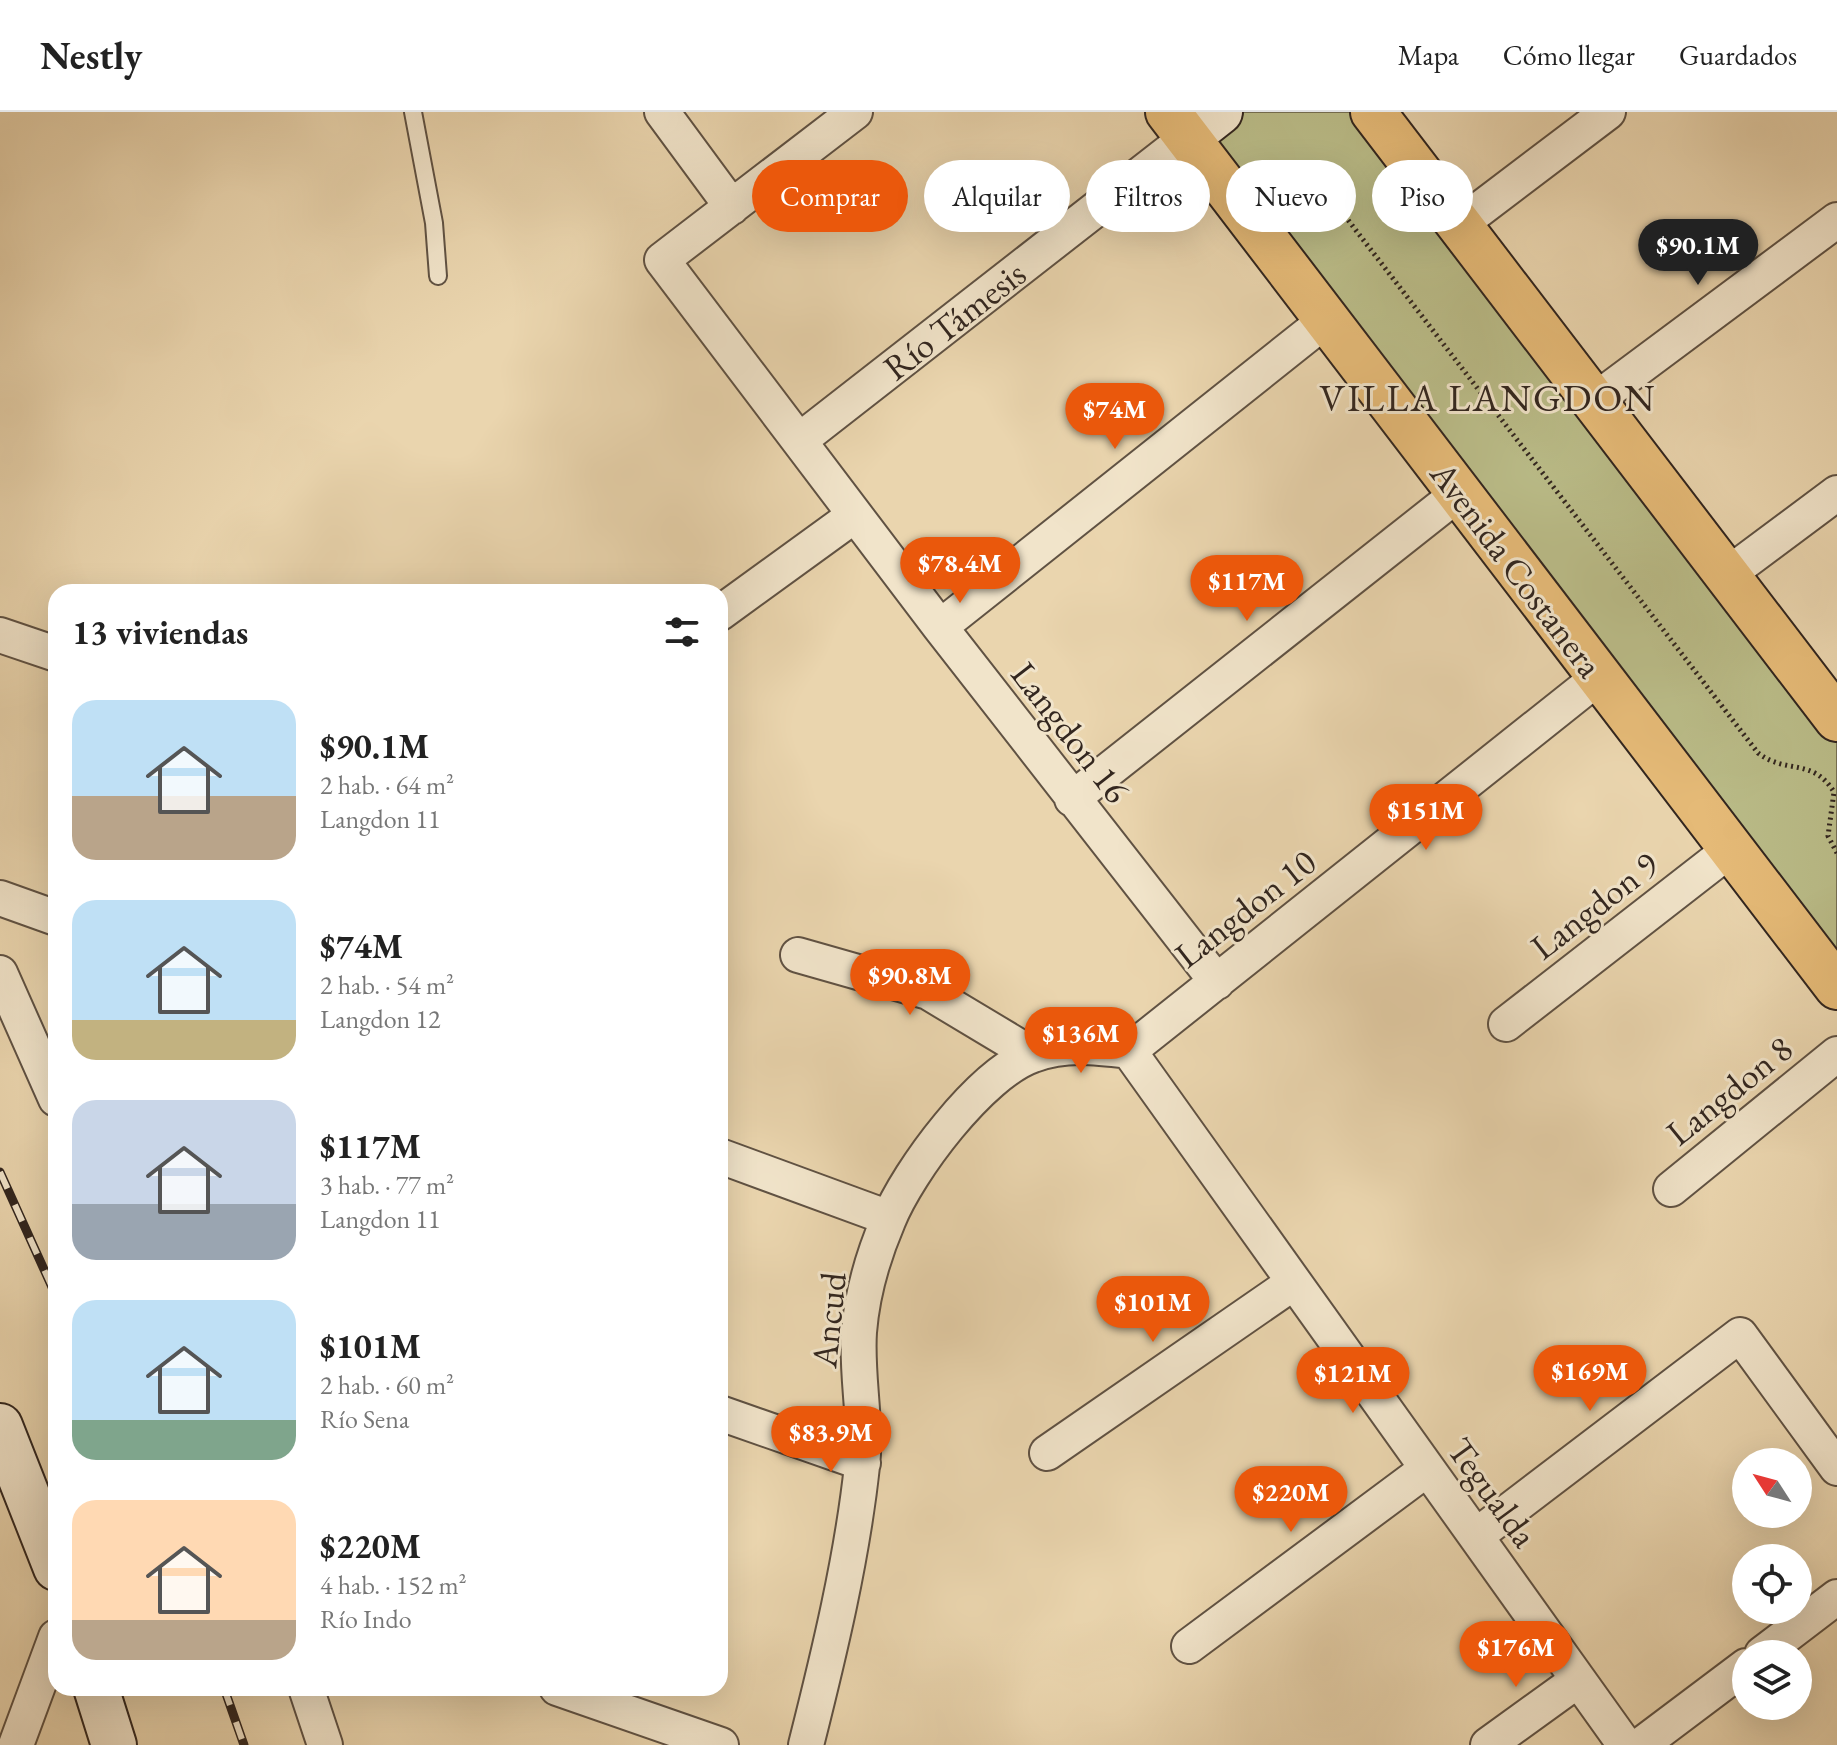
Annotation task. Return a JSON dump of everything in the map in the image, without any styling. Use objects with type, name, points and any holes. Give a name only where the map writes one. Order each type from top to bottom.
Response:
[{"type":"main road","points":[[1373,112],[1410,160]]},
{"type":"main road","name":"Avenida Costanera","points":[[1192,121],[1326,320],[1837,987]]},
{"type":"main road","points":[[1464,232],[1837,719]]},
{"type":"main road","points":[[1,1430],[48,1548]]},
{"type":"main road","points":[[99,1696],[114,1745]]},
{"type":"street","points":[[662,112],[732,207],[855,112]]},
{"type":"street","points":[[1473,214],[1608,112]]},
{"type":"street","name":"Río Támesis","points":[[800,440],[1192,121]]},
{"type":"street","name":"Langdon 16","points":[[732,207],[662,260],[1072,799],[1217,982]]},
{"type":"street","points":[[1594,401],[1837,220]]},
{"type":"street","points":[[940,627],[1326,320]]},
{"type":"street","points":[[1072,799],[1459,493]]},
{"type":"street","points":[[1727,575],[1837,493]]},
{"type":"street","points":[[728,607],[855,515]]},
{"type":"street","points":[[0,635],[48,651]]},
{"type":"street","name":"Langdon 10","points":[[1129,1051],[1599,677]]},
{"type":"street","name":"Langdon 9","points":[[1506,1024],[1731,849]]},
{"type":"street","points":[[0,898],[48,915]]},
{"type":"street","points":[[798,955],[928,992],[1033,1055]]},
{"type":"street","points":[[0,973],[48,1081]]},
{"type":"street","name":"Ancud","points":[[806,1745],[826,1669],[863,1463],[859,1333],[869,1275],[889,1218],[921,1164],[972,1098],[992,1079],[1033,1055],[1082,1045],[1129,1051]]},
{"type":"street","name":"Tegualda","points":[[1129,1051],[1625,1745]]},
{"type":"street","name":"Langdon 8","points":[[1671,1189],[1837,1054]]},
{"type":"street","points":[[728,1159],[889,1218]]},
{"type":"street","points":[[1047,1453],[1293,1283]]},
{"type":"street","points":[[1476,1536],[1740,1335],[1837,1468]]},
{"type":"street","points":[[728,1416],[863,1463]]},
{"type":"street","points":[[1189,1646],[1427,1469]]},
{"type":"street","points":[[1780,1640],[1837,1597]]},
{"type":"street","points":[[16,1745],[48,1659]]},
{"type":"street","points":[[1641,1745],[1732,1677]]},
{"type":"street","points":[[1488,1745],[1578,1680]]},
{"type":"street","points":[[309,1696],[325,1745]]},
{"type":"street","points":[[580,1696],[721,1745]]},
{"type":"lane","points":[[413,112],[434,223],[438,276]]},
{"type":"path","points":[[1356,230],[1758,753],[1771,763],[1810,768],[1825,779],[1834,792],[1828,836],[1837,853]]},
{"type":"green space","points":[[1179,112],[1363,112],[1400,160],[1372,160],[1372,232],[1455,232],[1837,733],[1837,970],[1271,232],[1356,232],[1356,160],[1226,160],[1226,173]]},
{"type":"railway","points":[[0,1172],[48,1278]]},
{"type":"railway","points":[[227,1696],[244,1745]]},
{"type":"district","name":"VILLA LANGDON","points":[[1488,398]]}]
